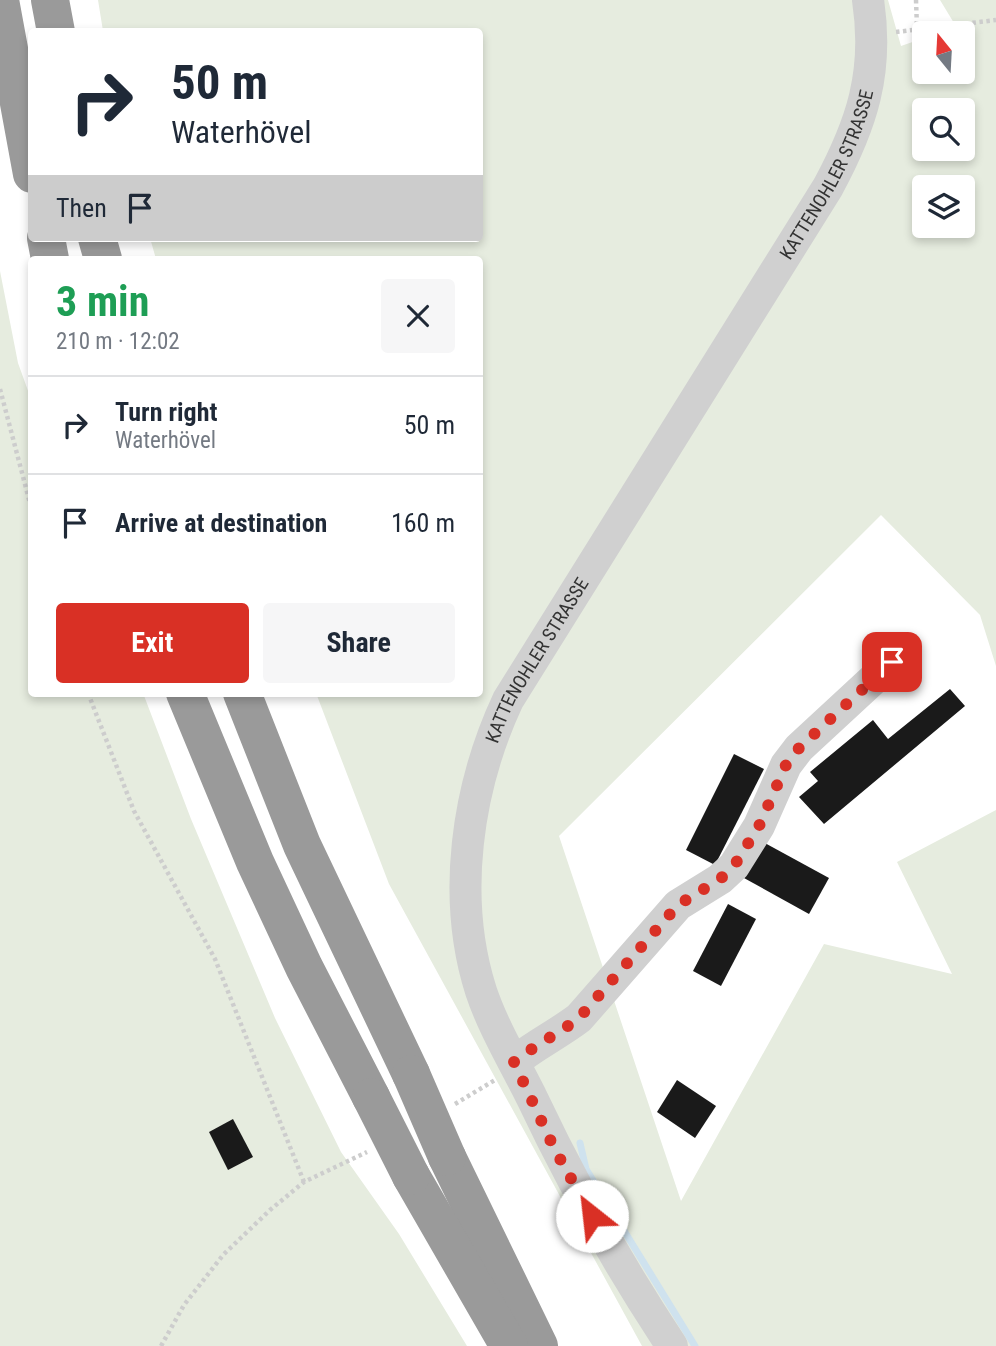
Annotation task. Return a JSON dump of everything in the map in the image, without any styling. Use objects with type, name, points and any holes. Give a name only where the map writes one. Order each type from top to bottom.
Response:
[{"type":"highway","points":[[0,0],[28,152]]},
{"type":"highway","points":[[50,0],[55,28]]},
{"type":"highway","points":[[187,697],[255,863],[304,967],[411,1176],[509,1346]]},
{"type":"highway","points":[[244,697],[302,845],[411,1074],[447,1157],[539,1346]]},
{"type":"street","name":"KATTENOHLER STRASSE","points":[[672,1346],[592,1216],[545,1129],[479,986],[466,899],[471,823],[479,776],[491,737],[508,700],[821,199],[846,153],[860,120],[871,65],[872,37],[868,0]]},
{"type":"street","points":[[514,1062],[579,1018],[678,905],[720,879],[734,866],[759,826],[786,765],[799,748],[892,662]]},
{"type":"path","points":[[916,0],[917,28],[996,19]]},
{"type":"path","points":[[0,389],[28,496]]},
{"type":"path","points":[[90,697],[134,811],[215,959],[304,1182],[223,1255],[184,1305],[161,1346]]},
{"type":"shaded area","points":[[98,0],[888,0],[901,46],[912,42],[912,84],[975,84],[975,21],[953,21],[940,0],[996,0],[996,666],[980,615],[881,515],[559,836],[681,1201],[824,944],[952,974],[897,862],[996,810],[996,1346],[642,1346],[389,884],[318,697],[483,697],[483,256],[155,256],[151,242],[483,242],[483,28],[103,28]]},
{"type":"shaded area","points":[[0,271],[18,363],[28,391],[28,697],[145,697],[191,819],[275,1018],[341,1152],[399,1234],[467,1346],[0,1346]]},
{"type":"building","points":[[950,689],[965,706],[824,824],[799,797],[818,781],[810,772],[873,720],[888,739]]},
{"type":"building","points":[[734,754],[764,769],[715,865],[686,850]]},
{"type":"building","points":[[763,842],[829,878],[809,914],[744,878]]},
{"type":"building","points":[[728,904],[756,919],[721,986],[693,971]]},
{"type":"building","points":[[677,1080],[716,1106],[695,1138],[657,1112]]},
{"type":"building","points":[[233,1119],[253,1157],[228,1170],[209,1132]]},
{"type":"waterway","points":[[580,1143],[586,1169],[695,1346]]},
{"type":"route","points":[[592,1216],[554,1148],[514,1062],[579,1018],[678,905],[720,879],[734,866],[759,826],[786,765],[799,748],[892,662]]}]
